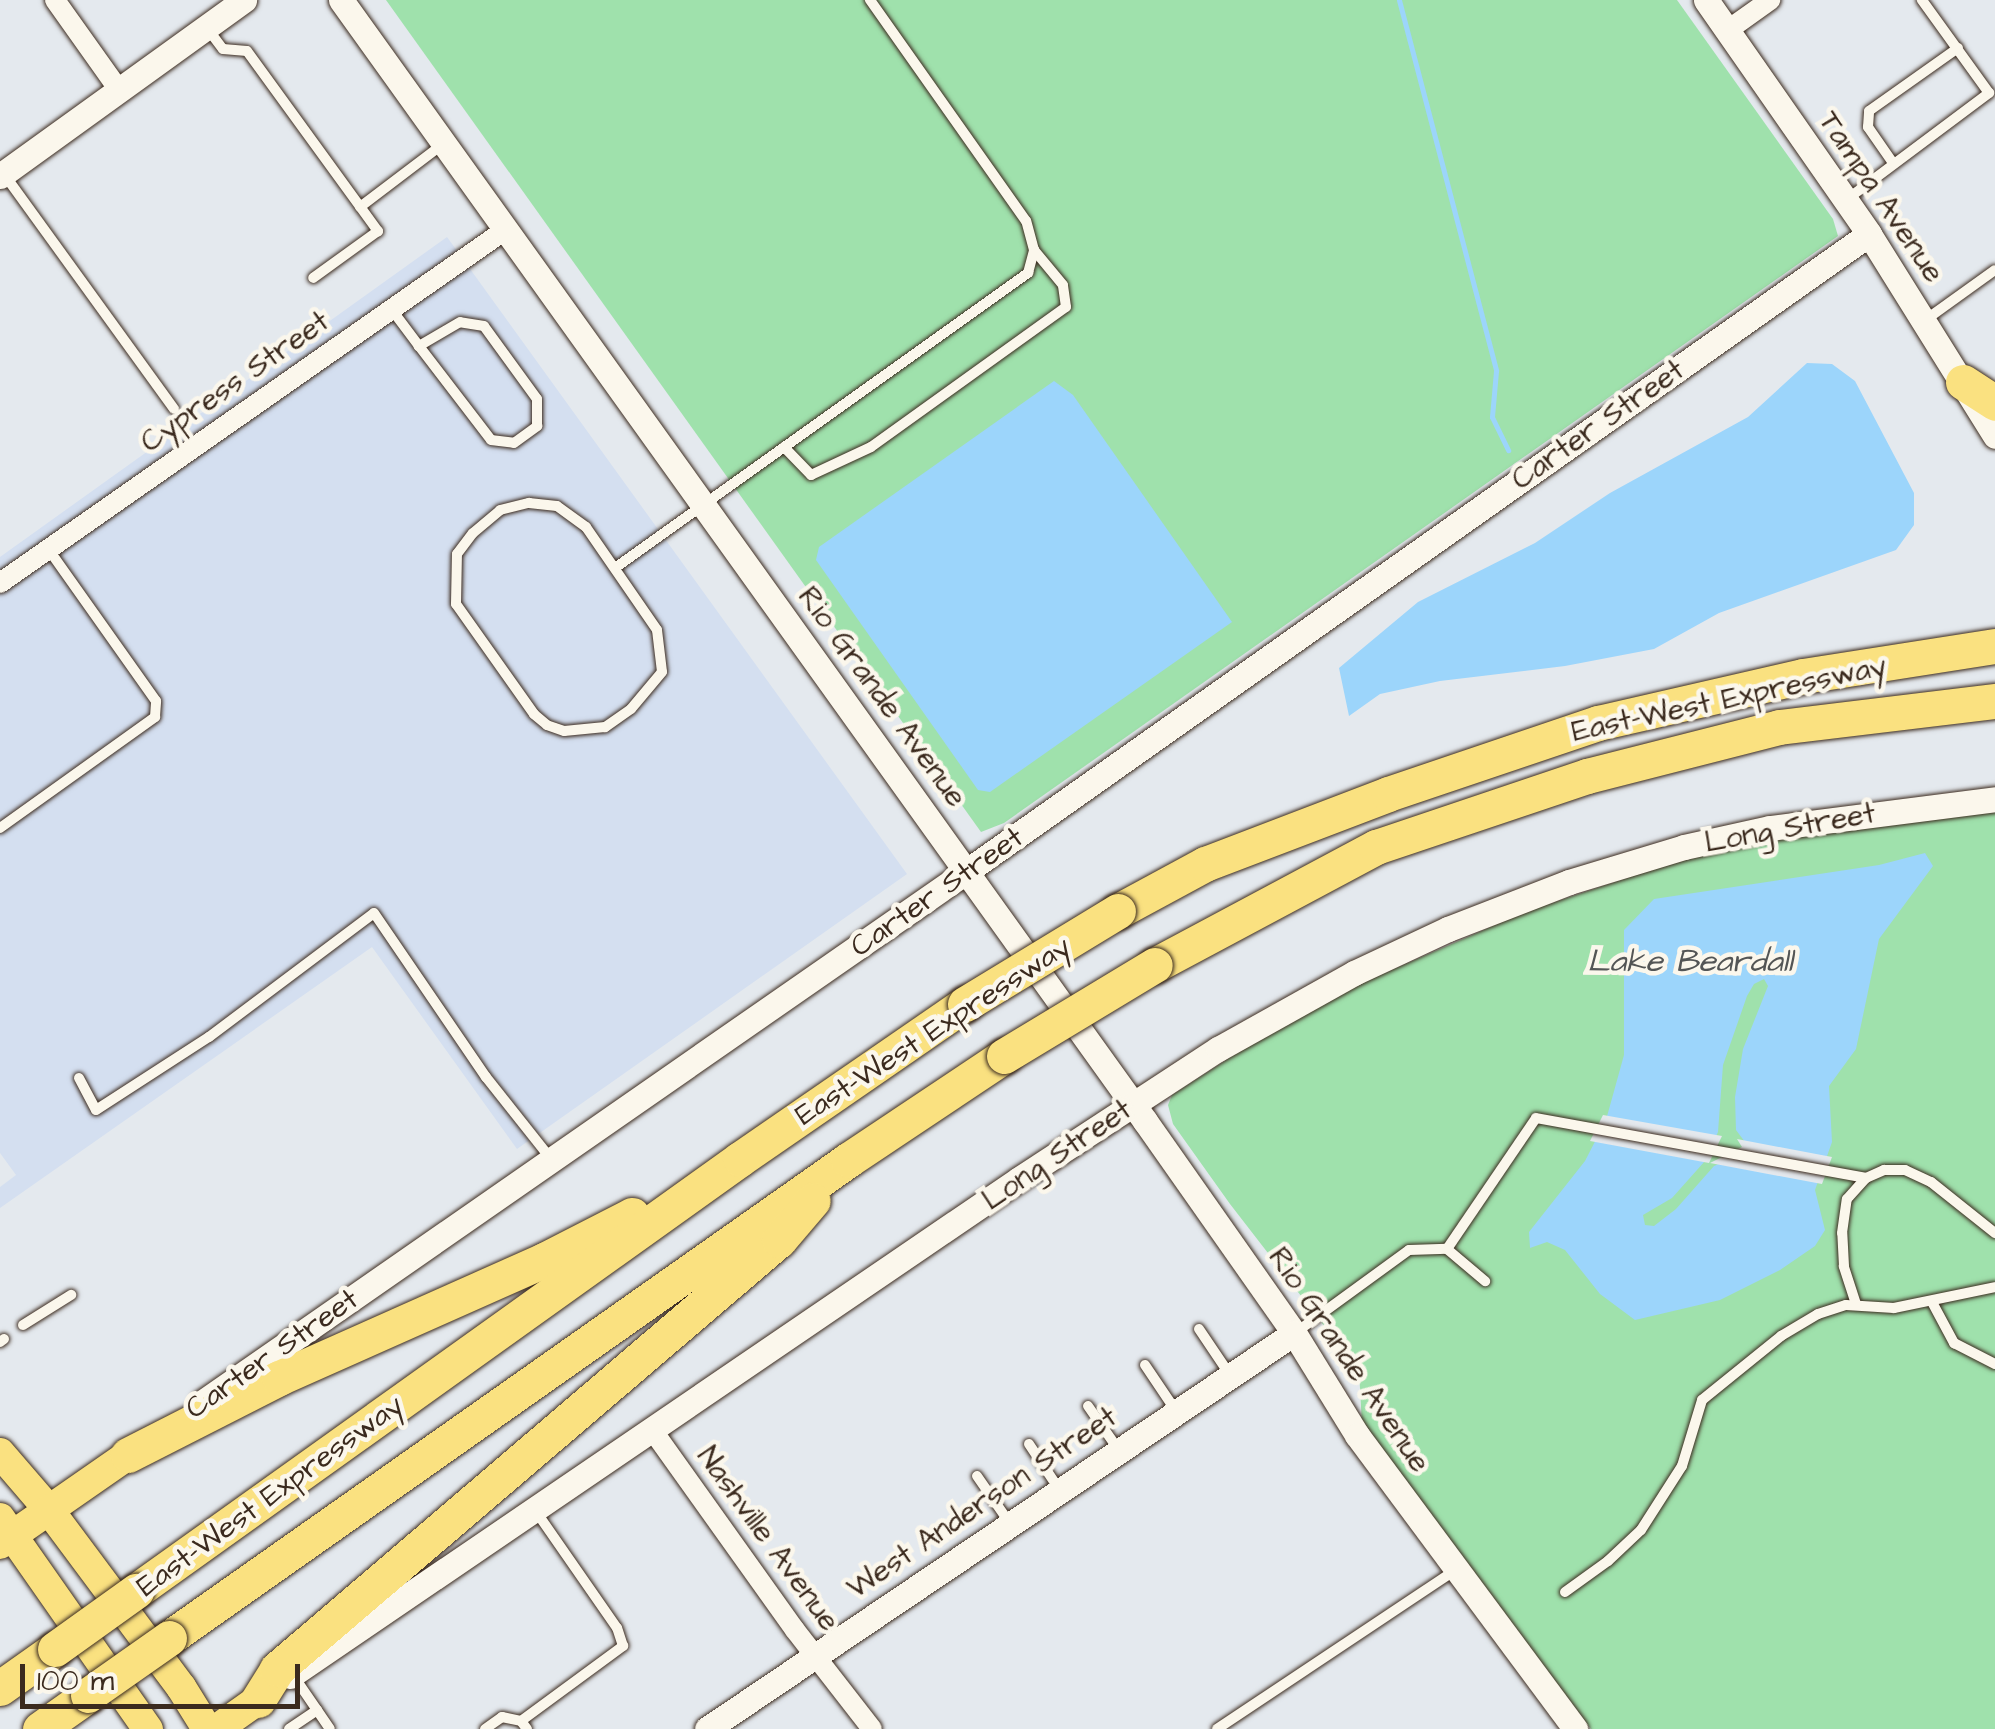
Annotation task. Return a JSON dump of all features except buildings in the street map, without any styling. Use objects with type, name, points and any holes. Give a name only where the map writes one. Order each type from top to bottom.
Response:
[{"type":"highway","points":[[1963,382],[1995,404]]},
{"type":"highway","name":"East-West Expressway","points":[[0,1688],[740,1159],[965,1004],[1118,911],[1206,864],[1388,794],[1598,723],[1804,676],[1995,646]]},
{"type":"highway","name":"East-West Expressway","points":[[40,1729],[848,1160],[1004,1056],[1156,965],[1376,847],[1587,776],[1779,728],[1995,700]]},
{"type":"highway","points":[[128,1455],[279,1378],[544,1260],[740,1159]]},
{"type":"highway","points":[[258,1700],[278,1668],[313,1637],[779,1240],[848,1160]]},
{"type":"main road","points":[[0,1453],[49,1510],[182,1687],[206,1729]]},
{"type":"main road","name":"Carter Street","points":[[4,1533],[49,1510],[128,1455]]},
{"type":"main road","points":[[4,1533],[148,1729]]},
{"type":"main road","name":"Long Street","points":[[217,1729],[258,1700]]},
{"type":"street","points":[[56,0],[120,90]]},
{"type":"street","points":[[2,175],[244,0]]},
{"type":"street","name":"Rio Grande Avenue","points":[[341,0],[1133,1104],[1294,1334],[1357,1435],[1575,1729]]},
{"type":"street","name":"Tampa Avenue","points":[[1706,0],[1869,234],[1995,436]]},
{"type":"street","points":[[1728,30],[1770,0]]},
{"type":"street","name":"Cypress Street","points":[[0,583],[505,230]]},
{"type":"street","name":"Carter Street","points":[[128,1455],[968,871],[1869,234]]},
{"type":"street","name":"Long Street","points":[[258,1700],[1133,1104],[1218,1048],[1354,973],[1448,929],[1569,882],[1684,847],[1770,828],[1995,798]]},
{"type":"street","name":"West Anderson Street","points":[[707,1729],[736,1721],[814,1654],[1294,1334]]},
{"type":"street","name":"Nashville Avenue","points":[[653,1431],[872,1729]]},
{"type":"lane","points":[[784,447],[811,475],[870,447],[1066,307],[1063,285],[1034,250],[1026,221],[870,0]]},
{"type":"lane","points":[[1846,200],[1992,90],[1922,0]]},
{"type":"lane","points":[[207,27],[223,49],[247,51],[378,230],[313,278]]},
{"type":"lane","points":[[1893,162],[1868,127],[1869,111],[1958,48]]},
{"type":"lane","points":[[360,207],[444,144]]},
{"type":"lane","points":[[2,175],[174,408]]},
{"type":"lane","points":[[615,568],[1028,272],[1034,250]]},
{"type":"lane","points":[[1924,320],[1995,270]]},
{"type":"lane","points":[[392,310],[491,440],[514,443],[536,426],[537,399],[484,326],[460,322],[420,346]]},
{"type":"lane","points":[[529,503],[557,506],[586,528],[615,568],[657,630],[662,672],[631,708],[605,727],[564,731],[548,726],[534,714],[456,604],[457,554],[500,510],[529,503]]},
{"type":"lane","points":[[0,828],[155,717],[156,701],[48,550]]},
{"type":"lane","points":[[79,1078],[96,1110],[209,1037],[374,913],[486,1077],[551,1160]]},
{"type":"lane","points":[[1447,1249],[1536,1118],[1866,1178]]},
{"type":"lane","points":[[1856,1304],[1844,1266],[1842,1233],[1847,1199],[1866,1178],[1884,1170],[1918,1176],[1995,1233]]},
{"type":"lane","points":[[1294,1334],[1409,1250],[1447,1249],[1486,1281]]},
{"type":"lane","points":[[1565,1592],[1608,1561],[1641,1530],[1682,1466],[1702,1400],[1781,1336],[1818,1314],[1856,1304],[1894,1308],[1995,1287]]},
{"type":"lane","points":[[23,1325],[72,1295]]},
{"type":"lane","points":[[1932,1302],[1954,1342],[1995,1364]]},
{"type":"lane","points":[[1199,1329],[1230,1376]]},
{"type":"lane","points":[[1145,1366],[1176,1412]]},
{"type":"lane","points":[[1088,1406],[1119,1450]]},
{"type":"lane","points":[[1028,1444],[1060,1490]]},
{"type":"lane","points":[[977,1476],[1010,1523]]},
{"type":"lane","points":[[485,1729],[502,1717],[524,1725],[623,1646],[617,1628],[535,1510]]},
{"type":"lane","points":[[1217,1729],[1455,1570]]},
{"type":"lane","points":[[293,1674],[330,1729]]},
{"type":"lane","points":[[288,1729],[317,1710]]},
{"type":"shaded area","points":[[447,237],[907,874],[517,1149],[372,947],[0,1208],[0,1187],[16,1175],[0,1153],[0,557]]},
{"type":"green space","points":[[386,0],[1677,0],[1833,219],[1838,236],[1004,823],[981,832]]},
{"type":"green space","points":[[1995,811],[1995,1729],[1591,1729],[1362,1424],[1359,1371],[1173,1124],[1168,1105],[1172,1095],[1259,1039],[1364,982],[1528,911],[1660,867],[1736,847],[1882,822]]},
{"type":"water","points":[[1807,363],[1832,364],[1855,381],[1914,493],[1914,525],[1896,550],[1719,613],[1654,649],[1565,666],[1440,681],[1380,694],[1349,716],[1339,668],[1418,602],[1535,543],[1610,493],[1748,417]]},
{"type":"water","points":[[1054,381],[1073,395],[1232,622],[990,792],[978,790],[816,560],[819,547]]},
{"type":"water","name":"Lake Beardall","points":[[1925,853],[1933,866],[1879,939],[1856,1049],[1829,1086],[1832,1142],[1815,1190],[1825,1230],[1815,1246],[1780,1270],[1720,1300],[1635,1320],[1600,1294],[1565,1250],[1547,1242],[1530,1248],[1529,1232],[1585,1161],[1606,1120],[1624,1055],[1624,930],[1654,899],[1879,865]],"holes":[[[1764,979],[1768,986],[1743,1049],[1735,1097],[1736,1130],[1745,1142],[1742,1154],[1714,1166],[1676,1209],[1654,1226],[1645,1225],[1643,1215],[1672,1198],[1705,1161],[1718,1132],[1723,1065],[1747,996],[1754,984]]]},
{"type":"pier","points":[[1603,1115],[1722,1136],[1709,1163],[1590,1141]]},
{"type":"pier","points":[[1737,1139],[1832,1157],[1822,1184],[1710,1163],[1742,1147]]},
{"type":"waterway","points":[[1399,0],[1496,371],[1492,417],[1508,450]]}]
